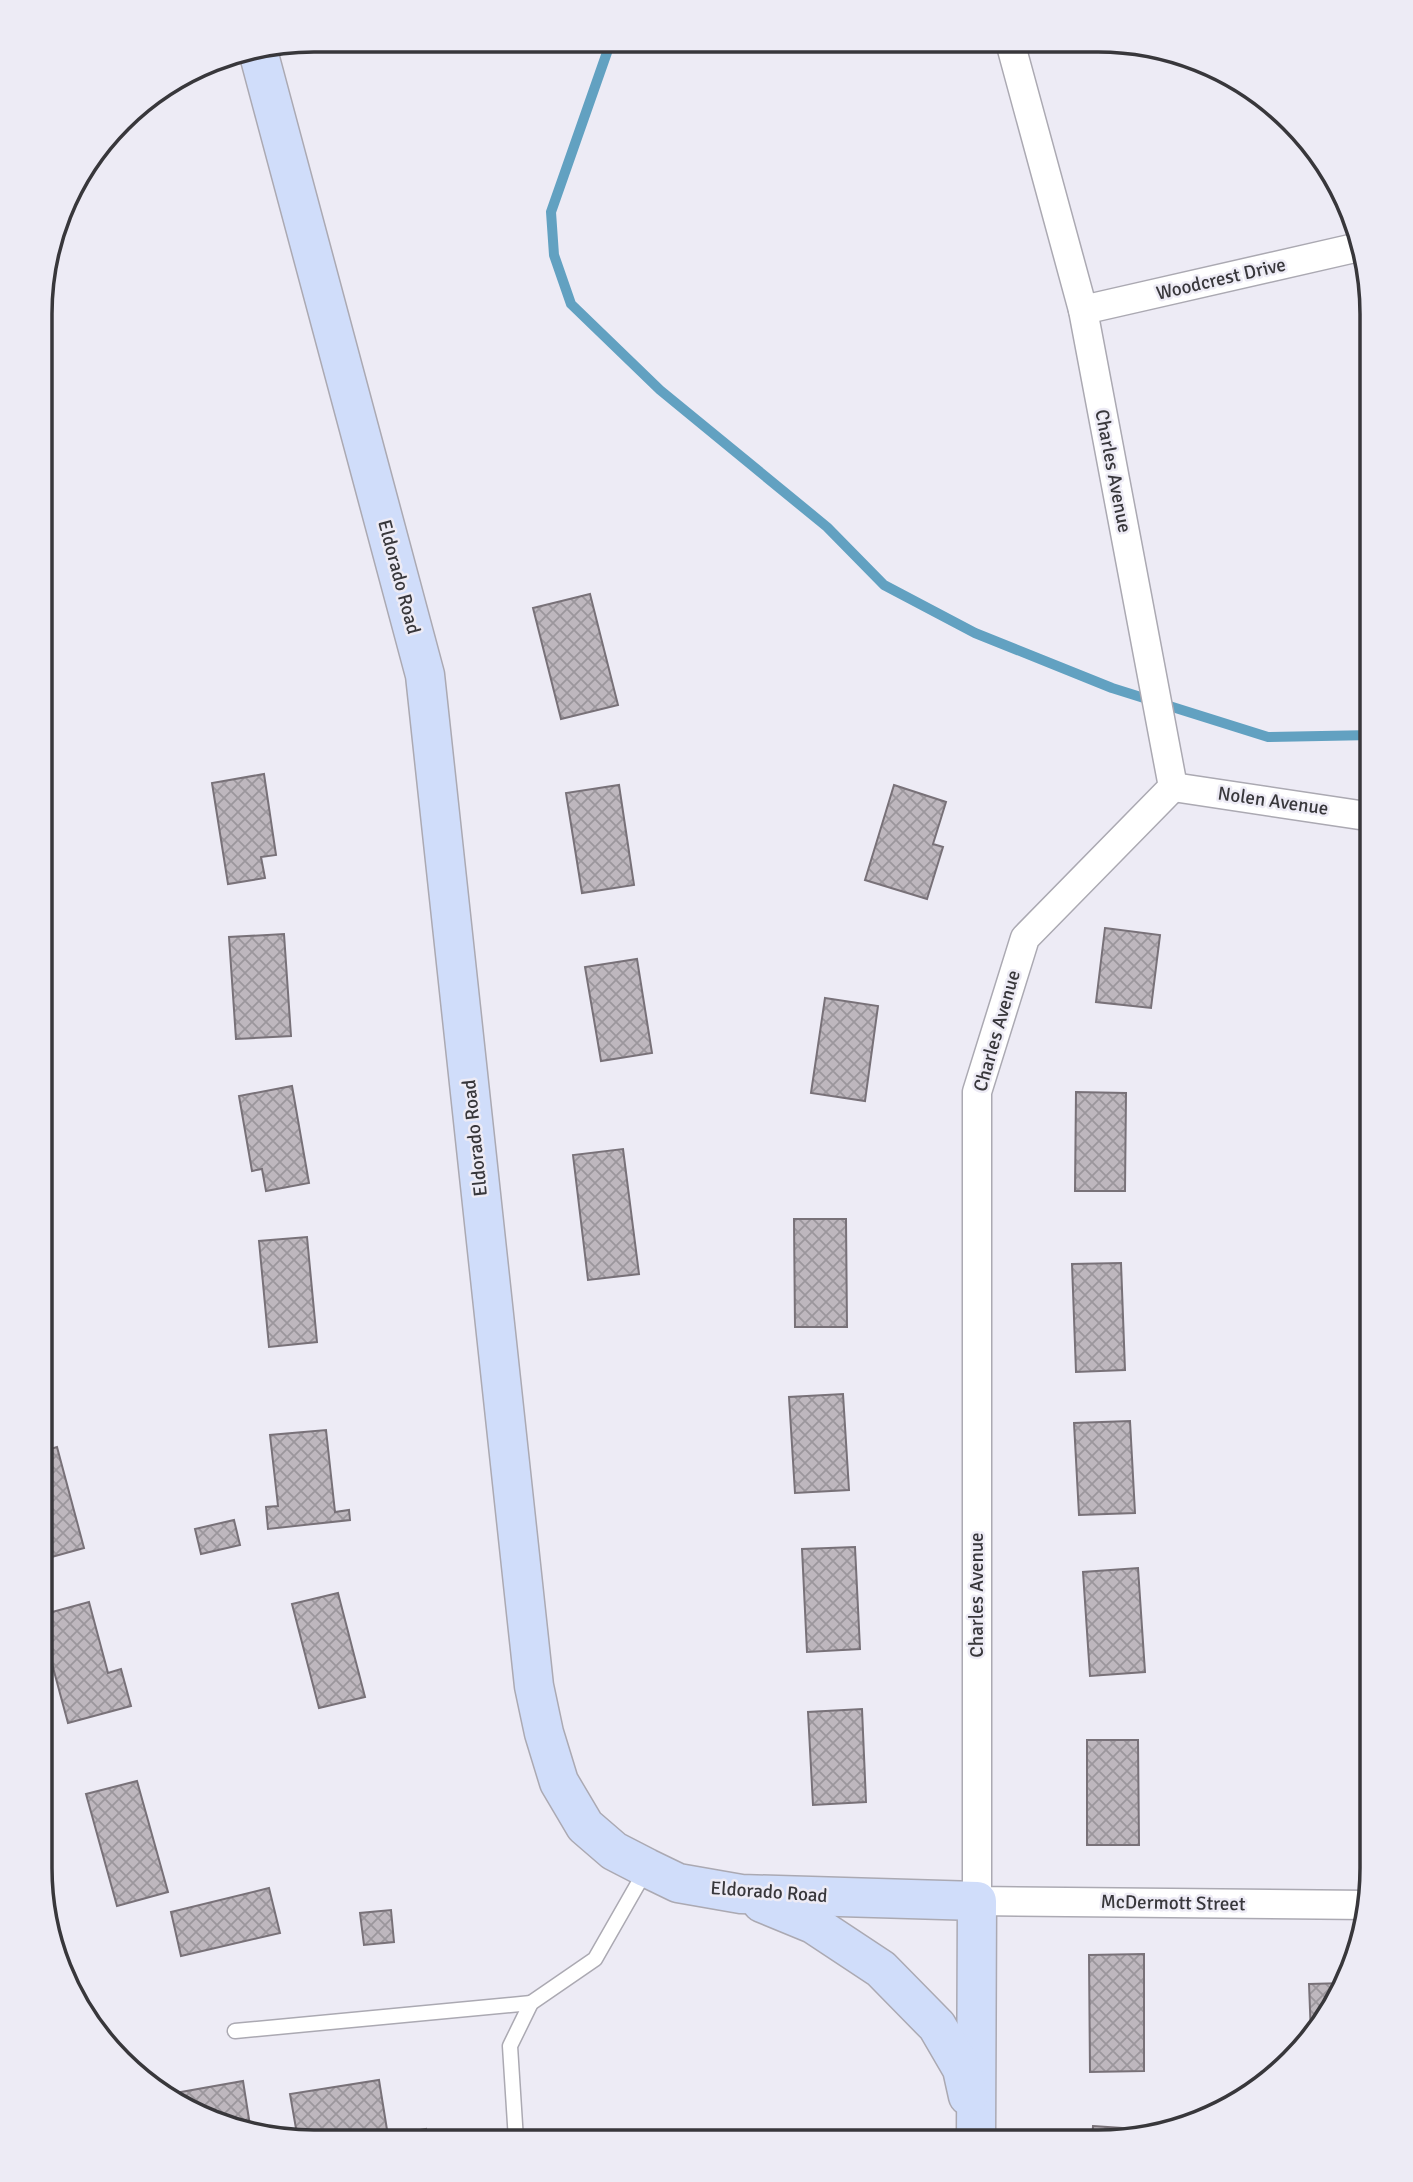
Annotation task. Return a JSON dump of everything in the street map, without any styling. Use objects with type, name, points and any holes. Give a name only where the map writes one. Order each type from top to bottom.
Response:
[{"type":"street","name":"Charles Avenue","points":[[976,2130],[977,1092],[1025,938],[1172,787],[1083,310],[1013,52]]},
{"type":"street","name":"Eldorado Road","points":[[260,59],[425,675],[532,1672],[541,1721],[559,1782],[585,1826],[614,1851],[678,1882],[741,1894],[977,1901]]},
{"type":"street","name":"Woodcrest Drive","points":[[1083,310],[1352,248]]},
{"type":"street","name":"Nolen Avenue","points":[[1172,787],[1360,815]]},
{"type":"street","points":[[741,1894],[813,1924],[881,1969],[937,2026],[962,2069],[975,2130]]},
{"type":"street","name":"McDermott Street","points":[[977,1901],[1357,1905]]},
{"type":"lane","points":[[234,2031],[531,2003],[595,1959],[647,1868]]},
{"type":"lane","points":[[515,2130],[510,2046],[531,2003]]},
{"type":"building","points":[[590,594],[618,705],[561,719],[533,608]]},
{"type":"building","points":[[264,774],[276,855],[261,857],[265,878],[228,884],[212,783]]},
{"type":"building","points":[[619,785],[634,885],[582,893],[566,793]]},
{"type":"building","points":[[894,785],[946,802],[933,844],[943,847],[927,899],[865,880]]},
{"type":"building","points":[[1105,928],[1160,935],[1151,1008],[1096,1002]]},
{"type":"building","points":[[284,934],[291,1036],[236,1039],[229,937]]},
{"type":"building","points":[[637,959],[652,1053],[601,1061],[585,967]]},
{"type":"building","points":[[825,998],[878,1006],[865,1101],[811,1093]]},
{"type":"building","points":[[292,1086],[309,1183],[266,1191],[262,1169],[252,1171],[239,1096]]},
{"type":"building","points":[[1076,1092],[1126,1093],[1125,1191],[1075,1191]]},
{"type":"building","points":[[623,1149],[639,1274],[588,1280],[573,1155]]},
{"type":"building","points":[[794,1219],[846,1219],[847,1327],[795,1327]]},
{"type":"building","points":[[307,1237],[317,1342],[269,1347],[259,1241]]},
{"type":"building","points":[[1121,1263],[1125,1370],[1076,1372],[1072,1264]]},
{"type":"building","points":[[843,1394],[849,1490],[795,1493],[789,1397]]},
{"type":"building","points":[[1130,1421],[1135,1513],[1079,1515],[1074,1423]]},
{"type":"building","points":[[326,1430],[335,1512],[349,1510],[350,1520],[268,1529],[266,1507],[278,1506],[270,1435]]},
{"type":"building","points":[[57,1447],[84,1548],[52,1557],[52,1449]]},
{"type":"building","points":[[234,1520],[240,1545],[201,1554],[195,1529]]},
{"type":"building","points":[[855,1547],[860,1649],[807,1652],[802,1549]]},
{"type":"building","points":[[1138,1568],[1145,1672],[1090,1676],[1083,1572]]},
{"type":"building","points":[[338,1593],[365,1697],[319,1708],[292,1604]]},
{"type":"building","points":[[89,1602],[108,1673],[121,1669],[131,1706],[68,1723],[52,1664],[52,1612]]},
{"type":"building","points":[[862,1709],[866,1802],[813,1805],[808,1712]]},
{"type":"building","points":[[1087,1740],[1138,1740],[1139,1845],[1087,1845]]},
{"type":"building","points":[[137,1781],[168,1892],[117,1906],[86,1794]]},
{"type":"building","points":[[269,1888],[280,1933],[181,1956],[171,1912]]},
{"type":"building","points":[[391,1910],[394,1942],[364,1945],[360,1913]]},
{"type":"building","points":[[1144,1954],[1144,2071],[1090,2072],[1089,1955]]},
{"type":"building","points":[[1334,1983],[1310,2021],[1309,1984]]},
{"type":"building","points":[[379,2080],[387,2130],[296,2129],[290,2094]]},
{"type":"building","points":[[243,2081],[249,2122],[214,2110],[180,2092]]},
{"type":"building","points":[[1093,2126],[1124,2128],[1116,2129],[1093,2130]]},
{"type":"waterway","points":[[607,52],[551,212],[554,255],[571,304],[660,390],[827,527],[884,585],[975,633],[1112,688],[1268,737],[1360,735]]}]
